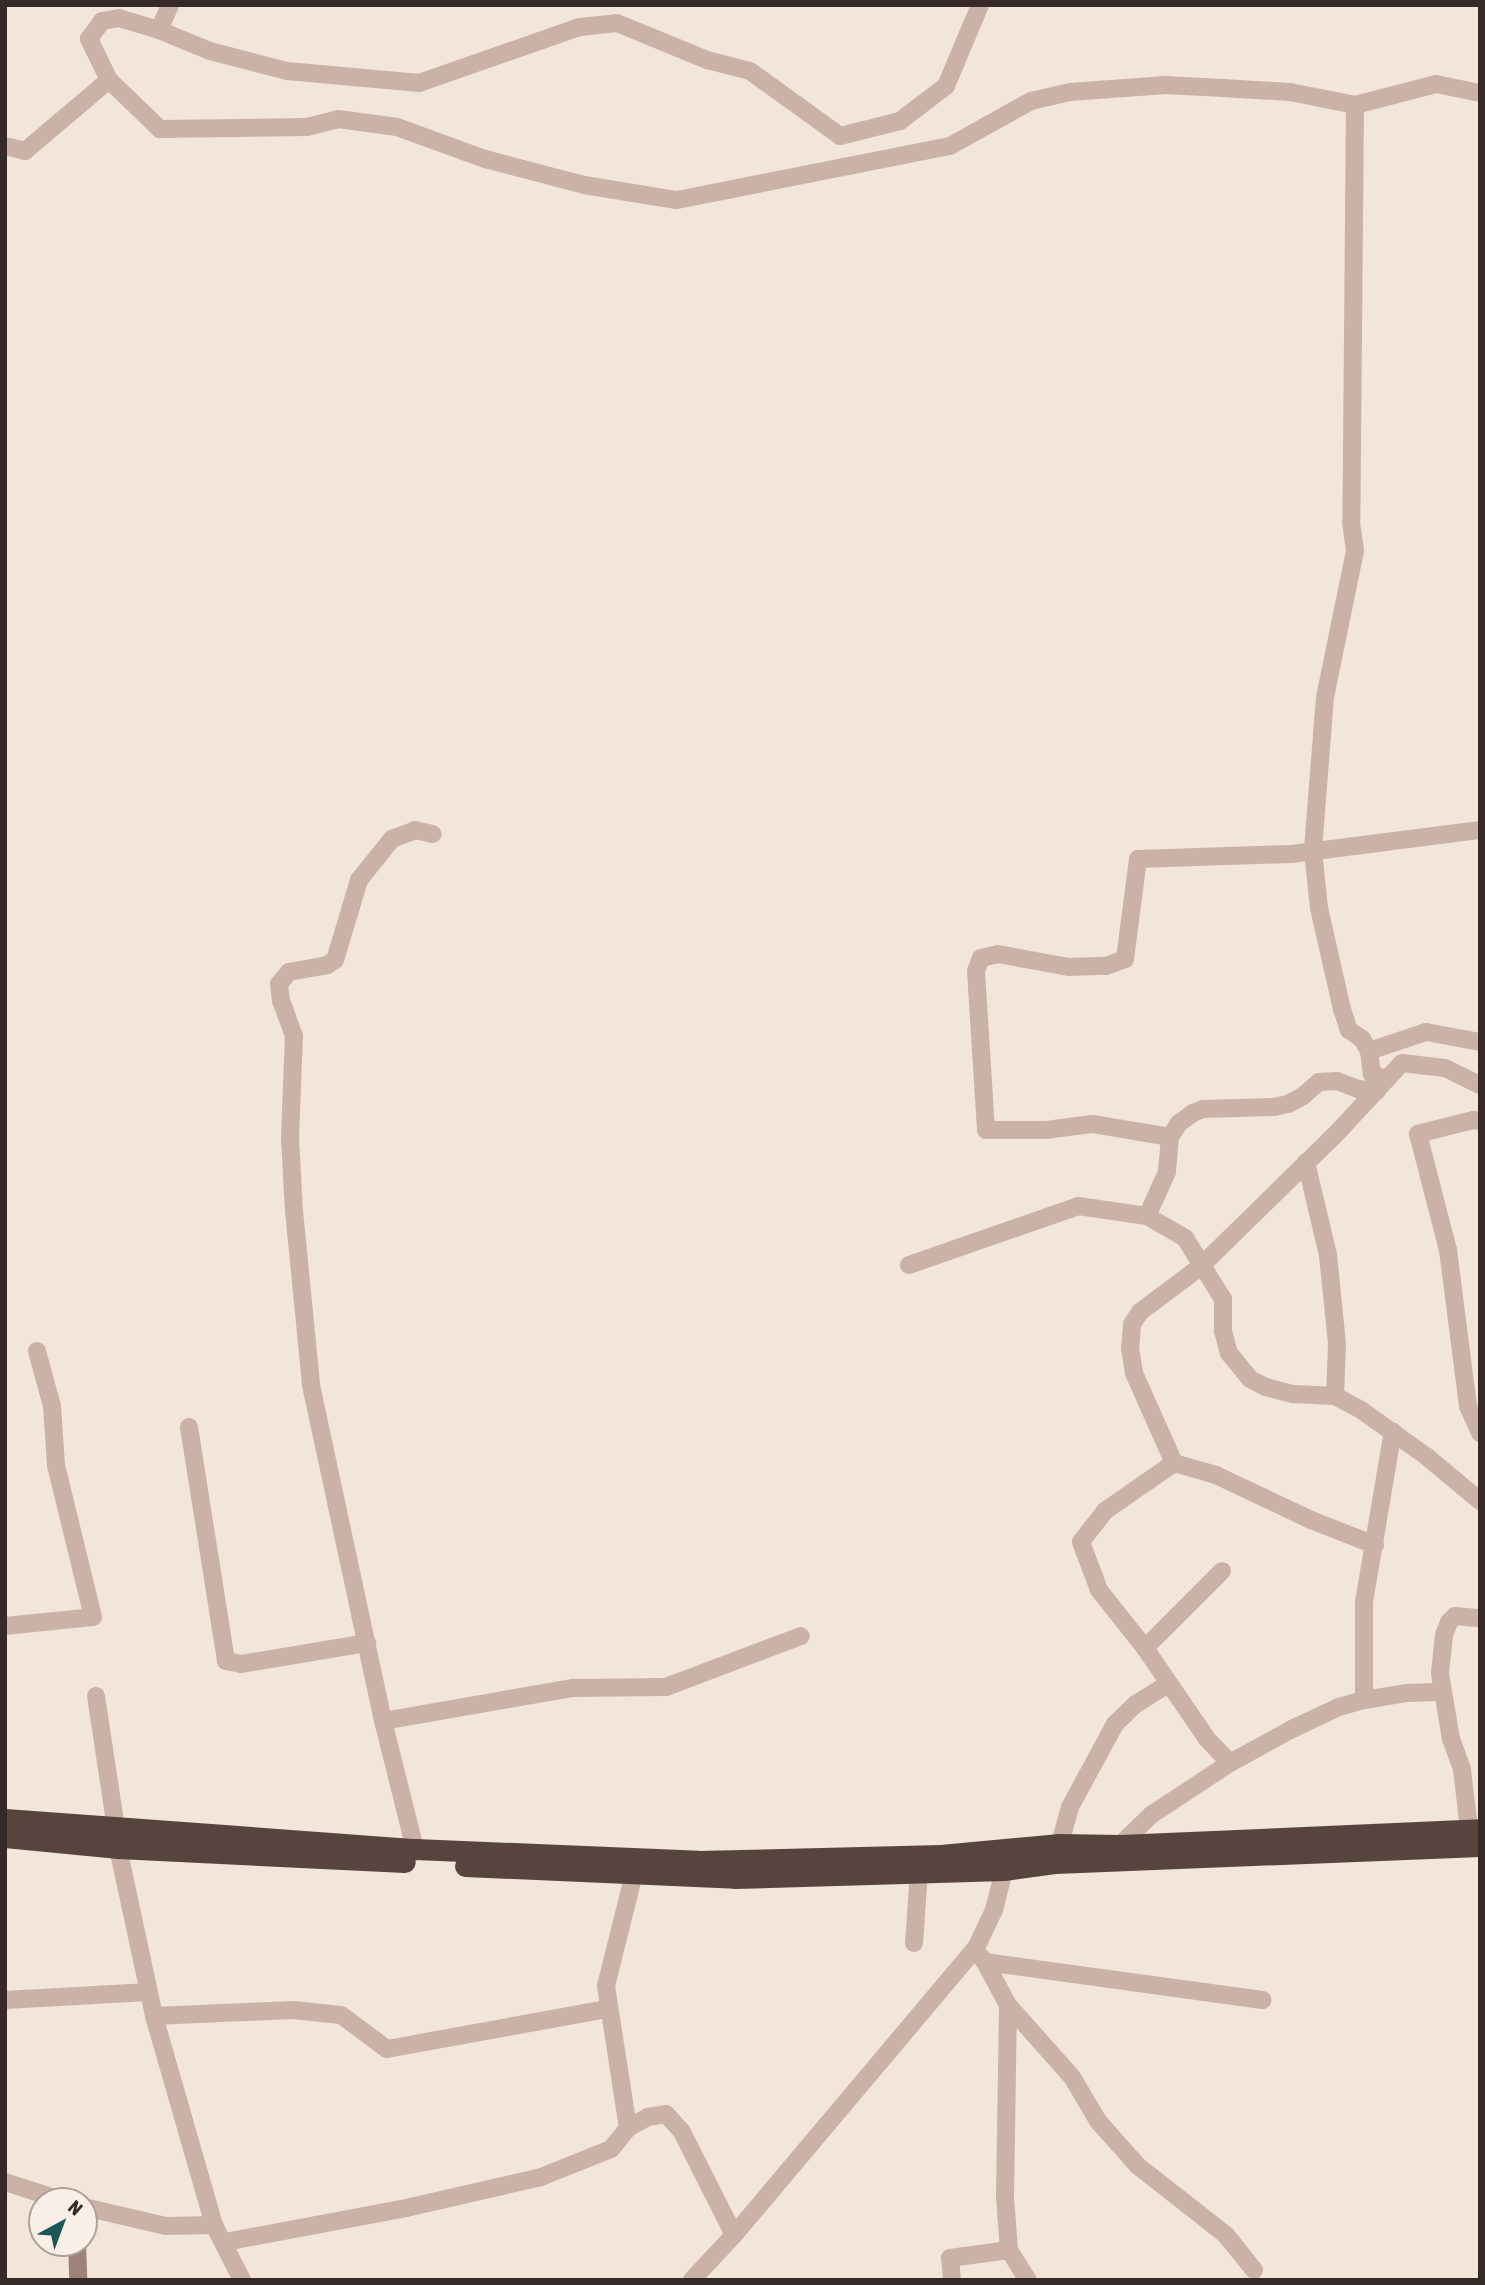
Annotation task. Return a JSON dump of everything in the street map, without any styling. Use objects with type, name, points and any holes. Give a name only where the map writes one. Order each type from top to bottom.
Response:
[{"type":"highway","points":[[5,1819],[117,1838]]},
{"type":"highway","points":[[409,1856],[698,1861],[1057,1853],[1119,1845],[1476,1835]]},
{"type":"highway","points":[[5,1836],[117,1838],[409,1856],[634,1874],[735,1878],[1004,1870],[1057,1853],[1104,1862],[1476,1835]]},
{"type":"street","points":[[159,30],[170,5]]},
{"type":"street","points":[[980,5],[946,86],[900,121],[840,136],[750,71],[707,60],[617,23],[580,27],[419,83],[287,71],[210,51],[159,30],[119,18],[102,21],[89,39],[109,80],[160,130],[307,127],[338,119],[397,127],[485,159],[584,185],[677,200],[950,146],[1031,101],[1070,92],[1166,85],[1290,92],[1355,105],[1436,84],[1480,93]]},
{"type":"street","points":[[5,146],[25,151],[109,80]]},
{"type":"street","points":[[1355,105],[1352,508],[1355,551],[1325,697],[1313,851],[1319,908],[1332,977],[1349,1030],[1362,1039],[1369,1051],[1372,1074],[1381,1085]]},
{"type":"street","points":[[409,1856],[367,1643],[311,1384],[294,1212],[290,1138],[294,1036],[281,1001],[279,984],[289,972],[327,965],[335,960],[359,880],[392,839],[415,830],[433,834]]},
{"type":"street","points":[[1170,1137],[1092,1124],[1046,1130],[986,1130],[976,971],[981,958],[998,954],[1069,967],[1106,966],[1125,959],[1138,859],[1292,854],[1480,830]]},
{"type":"street","points":[[1369,1051],[1426,1032],[1480,1042]]},
{"type":"street","points":[[1174,1463],[1134,1373],[1130,1349],[1132,1324],[1140,1312],[1200,1267],[1402,1063],[1429,1064],[1445,1068],[1480,1085]]},
{"type":"street","points":[[1147,1216],[1167,1172],[1170,1137],[1179,1123],[1203,1109],[1281,1106],[1303,1096],[1319,1082],[1337,1081],[1358,1089],[1381,1085]]},
{"type":"street","points":[[1480,1121],[1473,1120],[1418,1134],[1448,1250],[1468,1406],[1480,1433]]},
{"type":"street","points":[[1306,1162],[1328,1255],[1337,1344],[1335,1396]]},
{"type":"street","points":[[909,1265],[1078,1206],[1147,1216],[1185,1238],[1200,1267],[1223,1299],[1223,1331],[1229,1353],[1237,1367],[1266,1387],[1293,1394],[1335,1396],[1393,1431],[1478,1495]]},
{"type":"street","points":[[5,1626],[93,1616],[56,1465],[52,1406],[37,1351]]},
{"type":"street","points":[[189,1427],[226,1661],[241,1664],[367,1643]]},
{"type":"street","points":[[1364,1700],[1364,1602],[1393,1431]]},
{"type":"street","points":[[1174,1463],[1216,1475],[1311,1520],[1375,1545]]},
{"type":"street","points":[[1174,1463],[1105,1511],[1081,1542],[1099,1590],[1145,1648],[1207,1739],[1230,1763]]},
{"type":"street","points":[[1145,1648],[1222,1571]]},
{"type":"street","points":[[1476,1835],[1462,1769],[1451,1739],[1442,1692],[1444,1635],[1450,1622],[1455,1616],[1480,1618]]},
{"type":"street","points":[[383,1721],[573,1688],[666,1687],[801,1636]]},
{"type":"street","points":[[1057,1853],[1070,1807],[1115,1724],[1136,1704],[1168,1685]]},
{"type":"street","points":[[1104,1862],[1151,1815],[1230,1763],[1292,1728],[1339,1707],[1364,1700],[1407,1693],[1442,1692]]},
{"type":"street","points":[[96,1696],[117,1838],[154,2016],[214,2225],[242,2280]]},
{"type":"street","points":[[692,2280],[980,1955],[1004,1870]]},
{"type":"street","points":[[914,1943],[919,1872]]},
{"type":"street","points":[[628,2128],[607,2009],[606,1986],[634,1874]]},
{"type":"street","points":[[980,1955],[1262,2000]]},
{"type":"street","points":[[980,1955],[1008,2005],[1072,2077],[1098,2121],[1138,2166],[1226,2235],[1254,2270]]},
{"type":"street","points":[[5,2000],[149,1992]]},
{"type":"street","points":[[1008,2005],[1005,2197],[1009,2250],[1028,2280]]},
{"type":"street","points":[[154,2016],[293,2010],[341,2015],[387,2049],[607,2009]]},
{"type":"street","points":[[225,2242],[406,2208],[541,2177],[611,2149],[628,2128],[648,2117],[666,2114],[682,2132],[734,2235]]},
{"type":"street","points":[[5,2182],[28,2189]]},
{"type":"street","points":[[98,2210],[166,2226],[214,2225]]},
{"type":"street","points":[[952,2280],[950,2258],[1009,2250]]},
{"type":"street","points":[[77,2257],[78,2280]]}]
